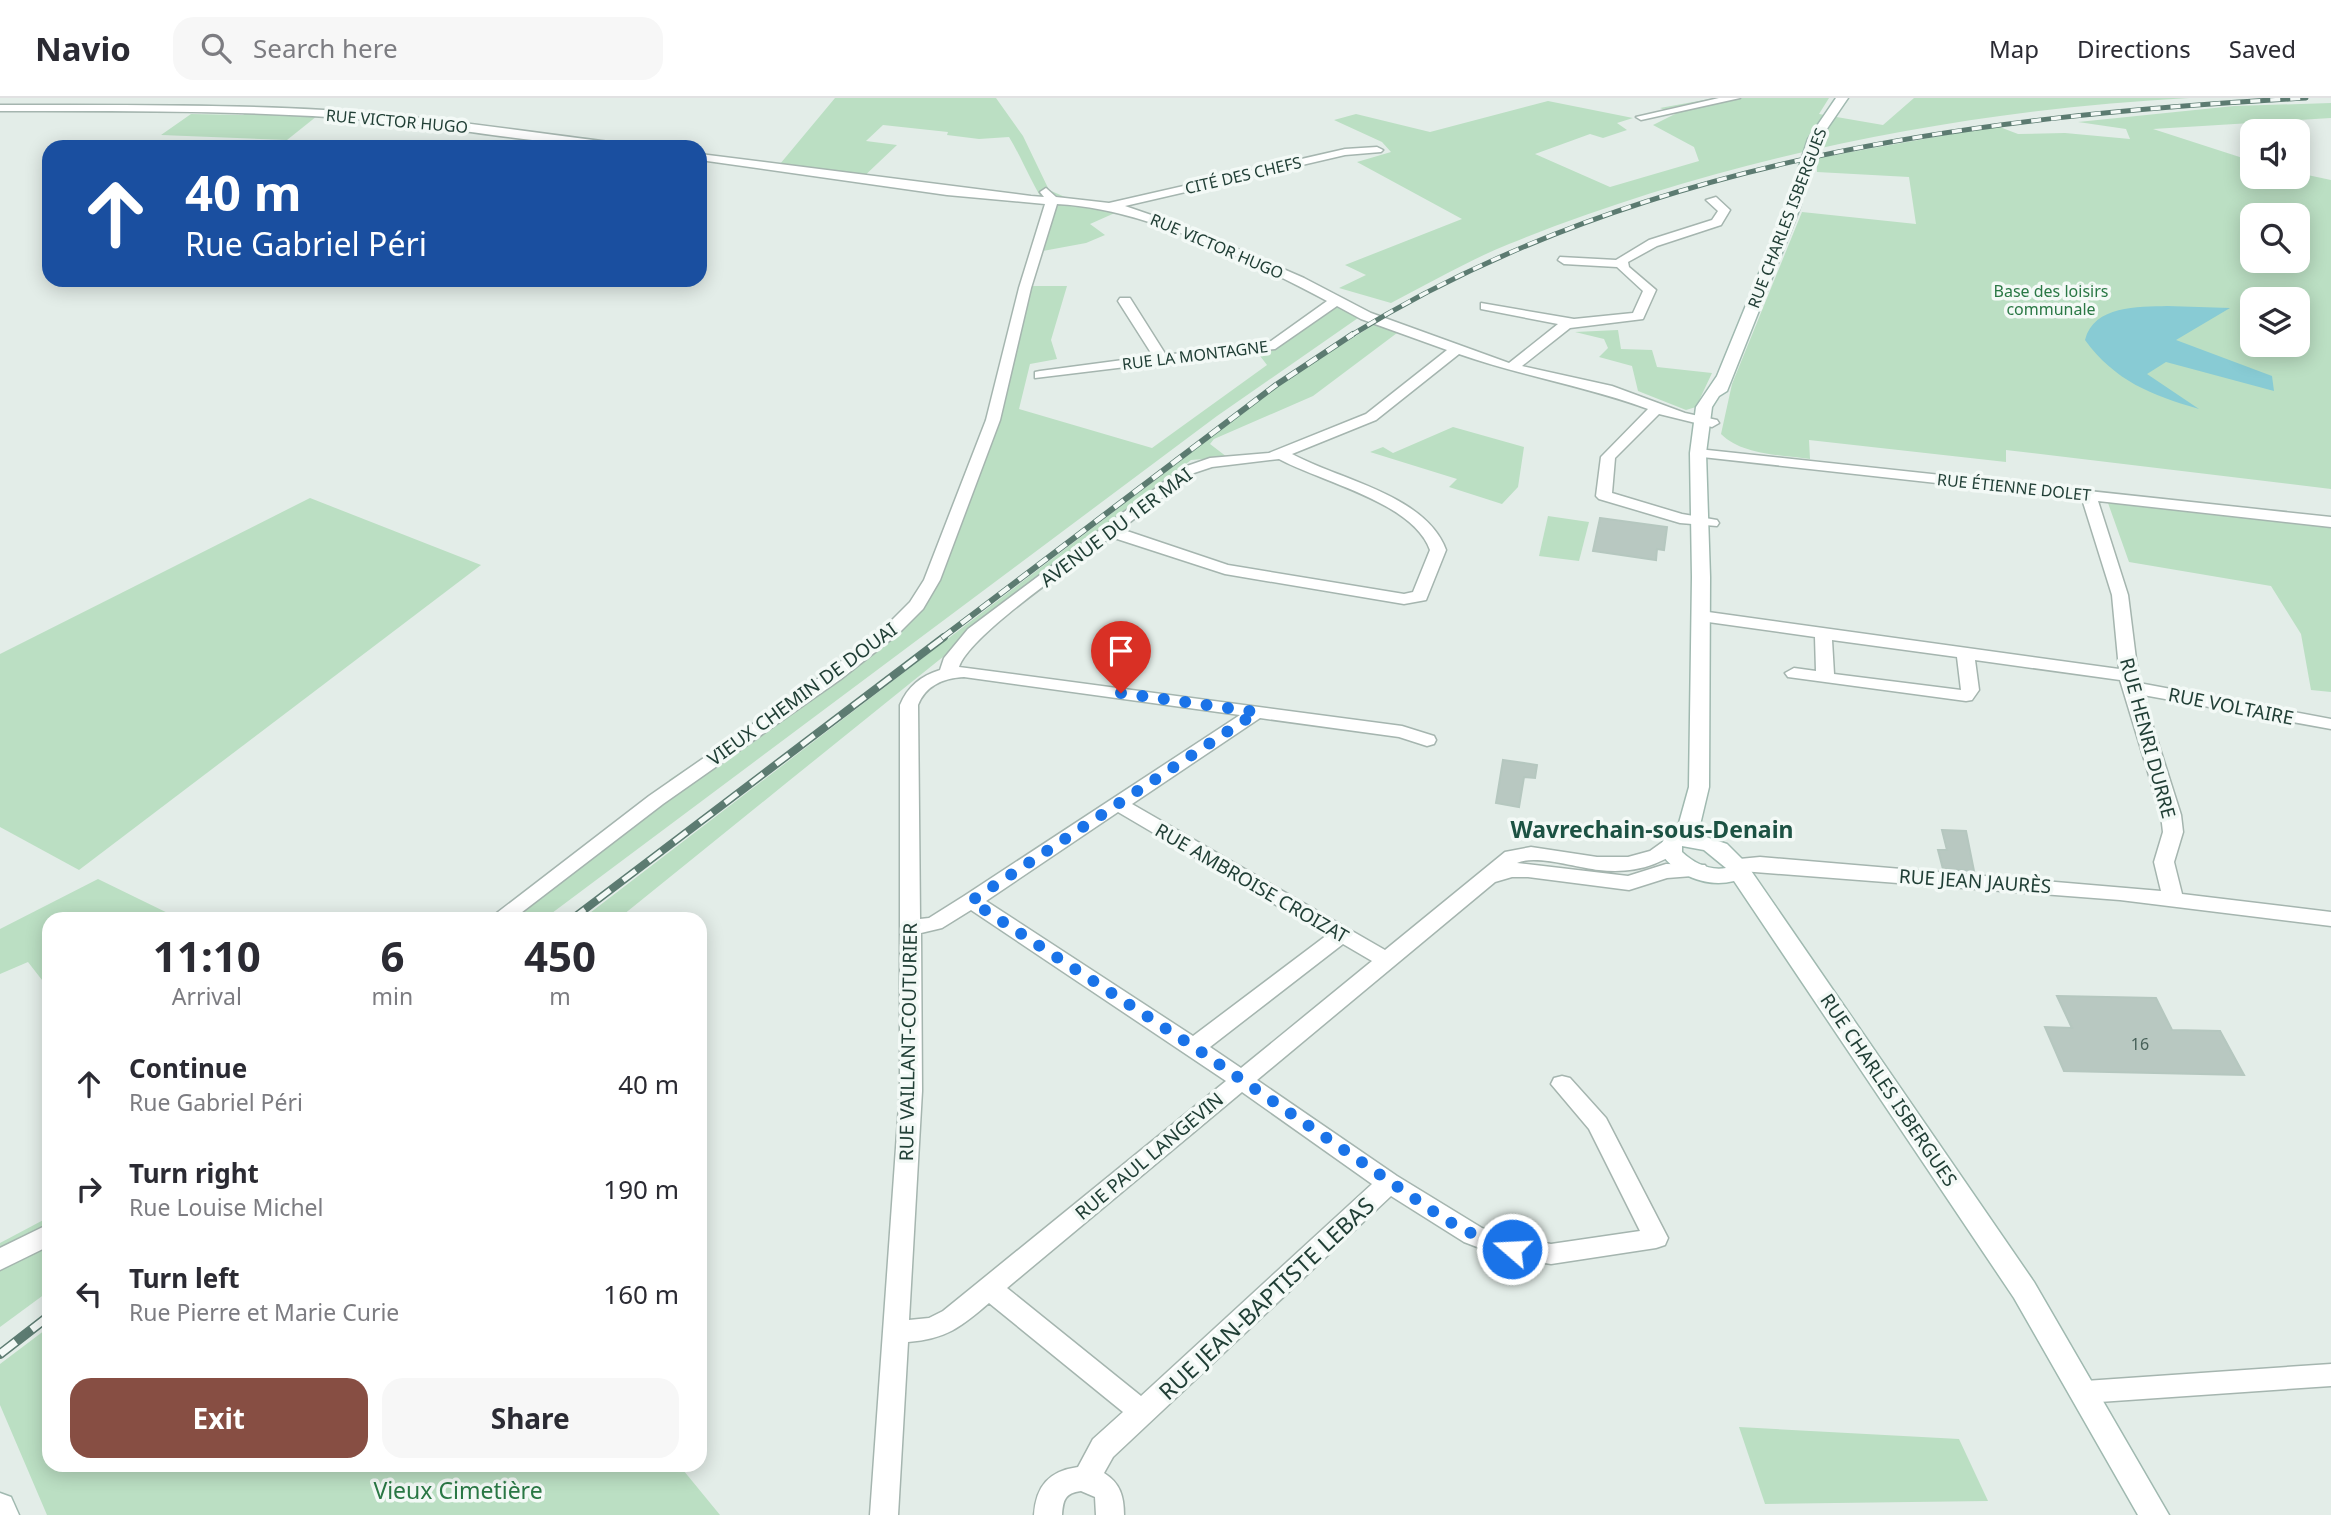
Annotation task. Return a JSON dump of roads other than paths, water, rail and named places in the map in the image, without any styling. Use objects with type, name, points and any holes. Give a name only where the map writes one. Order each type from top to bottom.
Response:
[{"type":"main road","name":"RUE CHARLES ISBERGUES","points":[[1718,850],[1709,833],[1699,787],[1701,577],[1709,551],[1705,522],[1703,453],[1706,422],[1721,380],[1793,211],[1814,139],[1842,98]]},
{"type":"main road","name":"RUE CHARLES ISBERGUES","points":[[1674,843],[1689,825],[1699,787]]},
{"type":"main road","points":[[1697,839],[1718,850],[1731,870],[1698,870],[1677,861],[1670,852],[1674,843],[1697,839]]},
{"type":"main road","name":"RUE CHARLES ISBERGUES","points":[[1731,870],[1751,891],[2024,1290],[2154,1515]]},
{"type":"main road","points":[[0,1507],[4,1515]]},
{"type":"street","points":[[1641,117],[1735,98]]},
{"type":"street","name":"RUE VICTOR HUGO","points":[[0,108],[335,115],[444,124],[569,140]]},
{"type":"street","name":"CITÉ DES CHEFS","points":[[1110,206],[1345,152],[1377,150]]},
{"type":"street","name":"RUE VICTOR HUGO","points":[[707,158],[947,191],[1048,195],[1110,206],[1185,231],[1299,281],[1372,318],[1457,349],[1511,368],[1607,389],[1706,422]]},
{"type":"street","name":"VIEUX CHEMIN DE DOUAI","points":[[508,912],[656,800],[835,675],[892,630],[917,605],[932,580],[993,420],[1048,195]]},
{"type":"street","points":[[1620,264],[1628,256],[1653,243],[1717,222],[1724,210],[1712,201]]},
{"type":"street","points":[[1486,306],[1570,322],[1631,318],[1640,313],[1650,290],[1620,264],[1564,260]]},
{"type":"street","name":"RUE LA MONTAGNE","points":[[1040,375],[1275,345],[1336,300]]},
{"type":"street","points":[[1125,301],[1162,360]]},
{"type":"street","points":[[1511,368],[1570,322]]},
{"type":"street","name":"AVENUE DU 1ER MAI","points":[[948,673],[953,658],[974,633],[1193,468],[1280,454],[1377,414],[1457,349]]},
{"type":"street","points":[[1658,407],[1608,457],[1604,496],[1705,522]]},
{"type":"street","name":"RUE ÉTIENNE DOLET","points":[[1703,453],[2331,522]]},
{"type":"street","points":[[1110,531],[1234,571],[1404,599],[1420,596],[1438,550],[1438,542],[1432,534],[1396,505],[1280,454]]},
{"type":"street","name":"RUE HENRI DURRE","points":[[2088,495],[2120,595],[2130,682],[2172,822],[2171,839],[2164,862],[2174,900]]},
{"type":"street","name":"RUE VOLTAIRE","points":[[1701,616],[1965,652],[2130,682],[2331,724]]},
{"type":"street","points":[[1823,633],[1825,678]]},
{"type":"street","points":[[1794,673],[1966,696],[1970,690],[1965,652]]},
{"type":"street","points":[[948,673],[964,672],[1402,732],[1427,740]]},
{"type":"street","name":"RUE VAILLANT-COUTURIER","points":[[884,1515],[911,1091],[909,705],[922,685],[948,673]]},
{"type":"street","points":[[911,929],[935,923],[971,901],[1257,712]]},
{"type":"street","name":"RUE AMBROISE CROIZAT","points":[[1118,804],[1387,961]]},
{"type":"street","name":"RUE PAUL LANGEVIN","points":[[894,1332],[921,1331],[942,1325],[1491,877],[1512,857],[1522,854],[1630,866],[1654,858],[1674,843]]},
{"type":"street","name":"RUE JEAN JAURÈS","points":[[1731,870],[1759,864],[2106,891],[2331,919]]},
{"type":"street","name":"RUE PAUL LANGEVIN","points":[[1491,877],[1511,870],[1528,870],[1629,883],[1666,871],[1698,870]]},
{"type":"street","points":[[971,901],[1194,1047],[1389,1183],[1460,1229],[1498,1245],[1523,1251],[1563,1254],[1656,1238],[1598,1124],[1562,1084]]},
{"type":"street","points":[[1194,1047],[1341,935]]},
{"type":"street","name":"RUE JEAN-BAPTISTE LEBAS","points":[[1086,1479],[1098,1453],[1389,1183]]},
{"type":"street","points":[[0,1260],[42,1238]]},
{"type":"street","points":[[989,1288],[1142,1412]]},
{"type":"street","points":[[2085,1392],[2331,1375]]},
{"type":"street","points":[[1048,1515],[1048,1501],[1056,1488],[1070,1480],[1086,1479],[1100,1484],[1107,1492],[1111,1501],[1110,1515]]},
{"type":"water","points":[[2131,308],[2230,308],[2176,340],[2272,376],[2274,391],[2166,362],[2147,374],[2199,409],[2135,385],[2109,366],[2085,340],[2090,329],[2107,314]]},
{"type":"railway","points":[[1350,336],[1460,276],[1574,227],[1691,188],[1812,157],[1934,135],[2058,118],[2306,98]]},
{"type":"railway","points":[[942,638],[1276,385],[1353,334]]},
{"type":"railway","points":[[581,912],[944,637]]},
{"type":"railway","points":[[0,1354],[42,1321]]},
{"type":"district","name":"Wavrechain-sous-Denain","points":[[1652,829]]},
{"type":"park label","name":"Base des loisirs communale","points":[[2051,300]]},
{"type":"park label","name":"Vieux Cimetière","points":[[458,1490]]}]
